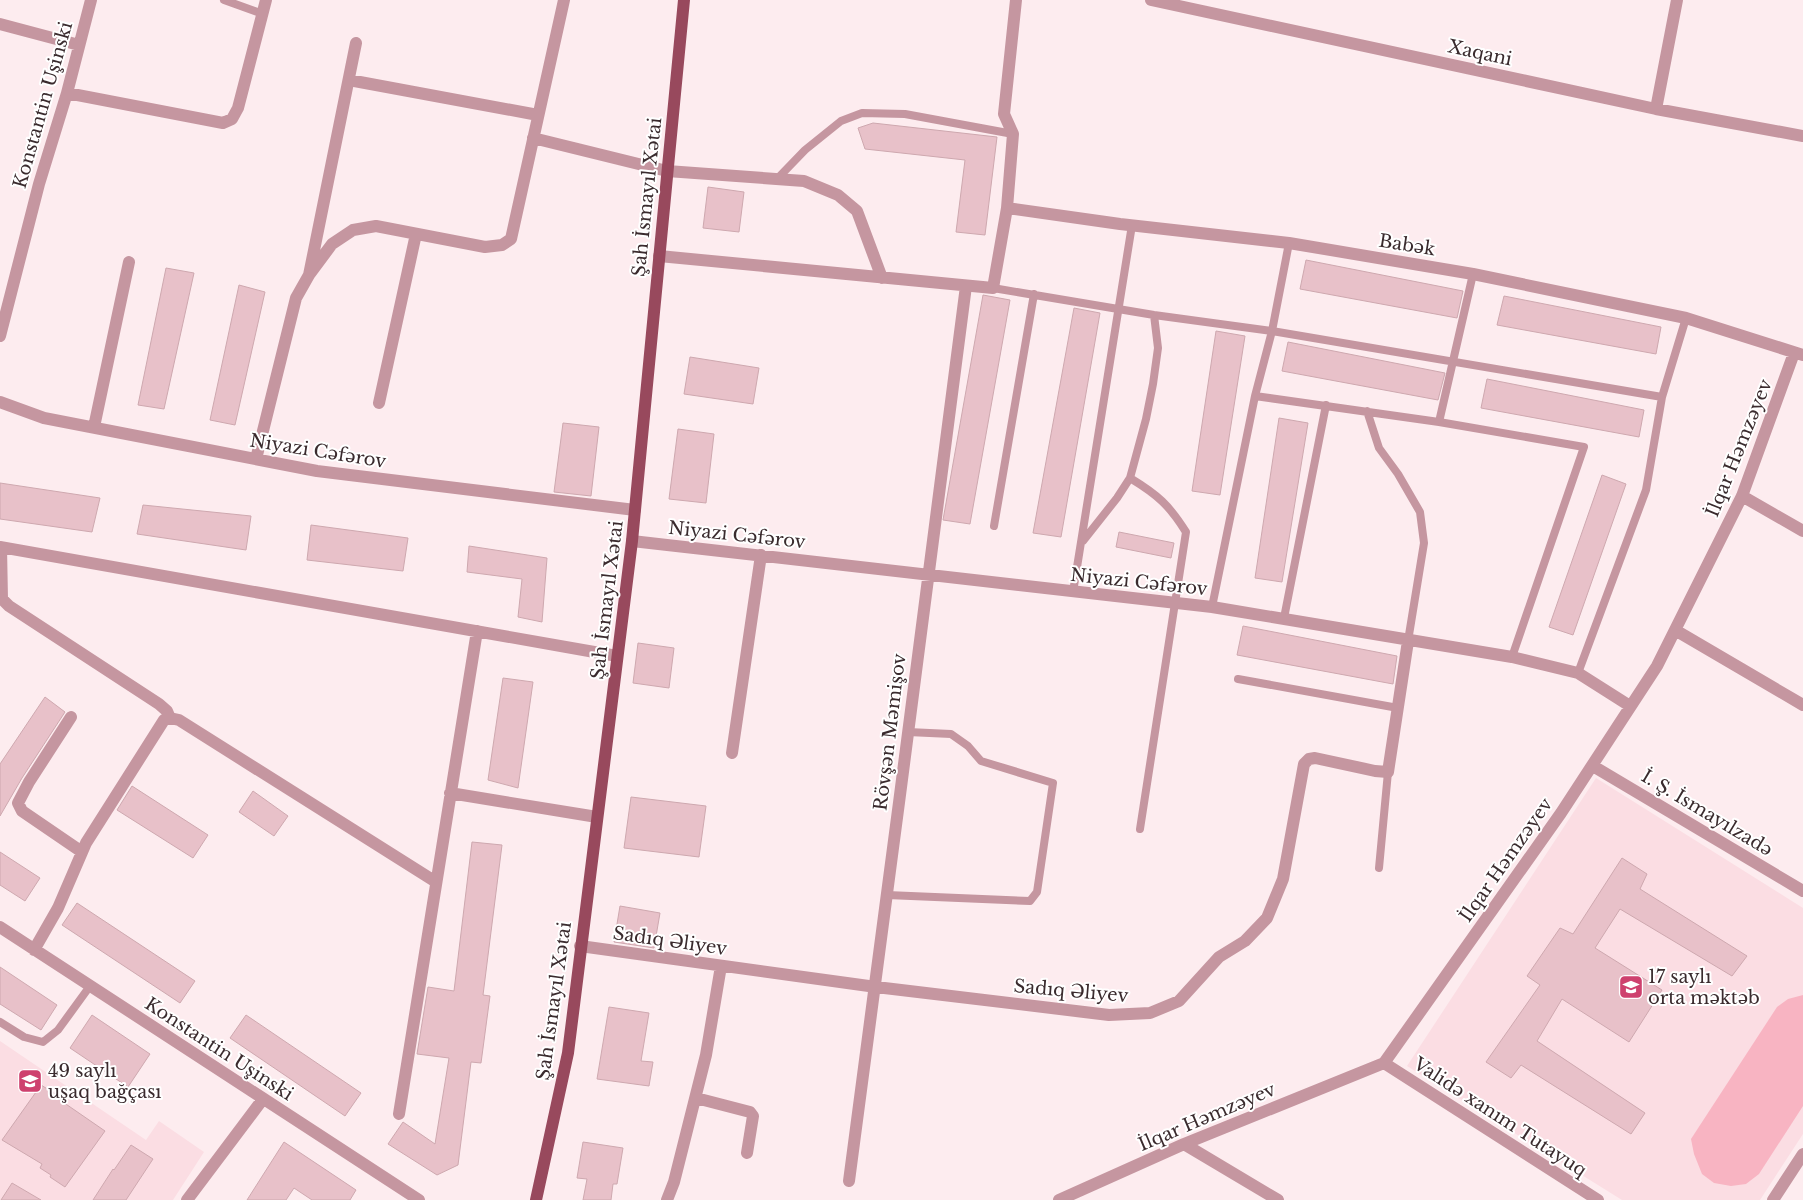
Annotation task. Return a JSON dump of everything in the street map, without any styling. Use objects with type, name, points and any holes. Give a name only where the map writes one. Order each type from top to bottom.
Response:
[{"type":"main road","name":"Şah İsmayıl Xətai","points":[[536,1200],[568,1053],[632,541],[684,0]]},
{"type":"street","name":"Konstantin Uşinski","points":[[0,336],[39,184],[67,93],[91,0]]},
{"type":"street","points":[[67,93],[223,123],[232,119],[238,108],[266,0]]},
{"type":"street","points":[[256,459],[296,298],[309,274],[332,244],[353,230],[376,226],[485,247],[502,245],[511,239],[564,0]]},
{"type":"street","points":[[659,256],[993,288],[1007,208],[1013,134],[1004,114],[1016,0]]},
{"type":"street","name":"Xaqani","points":[[1151,0],[1656,109],[1803,136]]},
{"type":"street","points":[[1656,109],[1677,0]]},
{"type":"street","points":[[0,24],[79,45]]},
{"type":"street","points":[[309,274],[356,43]]},
{"type":"street","points":[[349,80],[538,115]]},
{"type":"street","points":[[533,138],[668,171],[804,181],[838,194],[857,211],[882,278]]},
{"type":"street","name":"Babək","points":[[1007,208],[1289,244],[1473,274],[1686,318],[1798,354]]},
{"type":"street","points":[[379,402],[416,234]]},
{"type":"street","points":[[94,427],[130,262]]},
{"type":"street","name":"Rövşən Məmişov","points":[[849,1181],[876,987],[966,286]]},
{"type":"street","name":"İlqar Həmzəyev","points":[[1059,1200],[1184,1144],[1384,1063],[1561,813],[1657,666],[1742,496],[1798,354]]},
{"type":"street","name":"Niyazi Cəfərov","points":[[0,402],[44,418],[317,471],[635,510]]},
{"type":"street","points":[[1742,496],[1803,531]]},
{"type":"street","name":"Niyazi Cəfərov","points":[[632,541],[1212,607],[1284,618],[1512,658],[1578,673],[1630,706]]},
{"type":"street","points":[[170,718],[167,711],[160,704],[9,606],[2,599],[0,547],[617,656]]},
{"type":"street","points":[[732,752],[761,555]]},
{"type":"street","points":[[1675,630],[1803,705]]},
{"type":"street","points":[[399,1114],[477,632]]},
{"type":"street","points":[[1388,772],[1408,641]]},
{"type":"street","points":[[72,717],[18,802],[22,811],[82,852]]},
{"type":"street","points":[[34,950],[58,908],[86,843],[164,720],[170,718],[179,720],[436,882]]},
{"type":"street","name":"Sadıq Əliyev","points":[[580,946],[876,987],[1109,1015],[1150,1013],[1178,1001],[1219,958],[1245,941],[1267,918],[1283,879],[1304,764],[1308,759],[1315,758],[1388,772]]},
{"type":"street","name":"İ. Ş. İsmayılzadə","points":[[1592,766],[1803,891]]},
{"type":"street","points":[[450,793],[597,817]]},
{"type":"street","name":"Konstantin Uşinski","points":[[0,927],[419,1200]]},
{"type":"street","points":[[667,1200],[674,1182],[706,1055],[721,966]]},
{"type":"street","name":"Validə xanım Tutayuq","points":[[1384,1063],[1598,1200]]},
{"type":"street","points":[[696,1098],[750,1112],[753,1116],[747,1153]]},
{"type":"street","points":[[187,1200],[263,1099]]},
{"type":"street","points":[[1184,1144],[1278,1200]]},
{"type":"street","points":[[1773,1200],[1803,1154]]},
{"type":"lane","points":[[224,0],[263,14]]},
{"type":"lane","points":[[777,179],[805,150],[841,121],[862,112],[905,114],[1013,134]]},
{"type":"lane","points":[[1074,592],[1132,225]]},
{"type":"lane","points":[[1212,607],[1255,396],[1272,331],[1289,244]]},
{"type":"lane","points":[[1439,422],[1473,274]]},
{"type":"lane","points":[[993,288],[1154,315],[1272,331],[1662,397]]},
{"type":"lane","points":[[994,526],[1034,294]]},
{"type":"lane","points":[[1082,543],[1130,478],[1154,384],[1158,348],[1154,315]]},
{"type":"lane","points":[[1578,673],[1646,490],[1662,397],[1686,318]]},
{"type":"lane","points":[[1255,396],[1439,422],[1584,447],[1512,658]]},
{"type":"lane","points":[[1284,618],[1326,405]]},
{"type":"lane","points":[[1367,411],[1379,448],[1398,474],[1420,512],[1424,543],[1408,641]]},
{"type":"lane","points":[[1130,478],[1153,492],[1174,512],[1186,532],[1140,829]]},
{"type":"lane","points":[[1238,679],[1398,708]]},
{"type":"lane","points":[[887,895],[1030,901],[1036,892],[1053,783],[980,761],[968,746],[951,734],[908,732]]},
{"type":"lane","points":[[1379,868],[1388,772]]},
{"type":"lane","points":[[0,1022],[24,1037],[43,1042],[58,1030],[90,986]]},
{"type":"shaded area","name":"17 saylı orta məktəb","points":[[1596,778],[1803,908],[1803,1134],[1760,1200],[1622,1200],[1407,1066]]},
{"type":"shaded area","points":[[1803,995],[1803,1106],[1759,1174],[1746,1184],[1731,1186],[1714,1183],[1702,1174],[1694,1154],[1691,1139],[1777,1007],[1788,999]]},
{"type":"shaded area","name":"49 saylı uşaq bağçası","points":[[0,1041],[146,1140],[159,1121],[204,1152],[173,1200],[0,1200]]},
{"type":"building","points":[[873,123],[997,137],[985,235],[956,232],[965,160],[865,149],[858,128]]},
{"type":"building","points":[[708,187],[744,192],[739,232],[703,228]]},
{"type":"building","points":[[1306,260],[1463,291],[1457,318],[1300,289]]},
{"type":"building","points":[[166,268],[194,273],[164,409],[138,405]]},
{"type":"building","points":[[239,285],[265,292],[235,425],[210,420]]},
{"type":"building","points":[[983,295],[1010,300],[970,524],[943,520]]},
{"type":"building","points":[[1504,296],[1661,327],[1656,354],[1497,325]]},
{"type":"building","points":[[1074,308],[1100,313],[1061,537],[1033,533]]},
{"type":"building","points":[[1216,331],[1245,336],[1220,495],[1192,491]]},
{"type":"building","points":[[1288,342],[1445,373],[1438,400],[1282,371]]},
{"type":"building","points":[[690,357],[759,368],[753,404],[684,394]]},
{"type":"building","points":[[1487,379],[1644,410],[1639,437],[1481,408]]},
{"type":"building","points":[[1279,418],[1308,423],[1282,582],[1255,578]]},
{"type":"building","points":[[563,423],[599,427],[591,496],[554,492]]},
{"type":"building","points":[[678,429],[714,434],[706,503],[669,499]]},
{"type":"building","points":[[1602,475],[1626,484],[1573,635],[1549,627]]},
{"type":"building","points":[[0,483],[100,498],[92,532],[0,519]]},
{"type":"building","points":[[143,505],[251,516],[246,550],[137,534]]},
{"type":"building","points":[[311,525],[408,538],[403,571],[307,560]]},
{"type":"building","points":[[1119,532],[1174,543],[1171,558],[1116,547]]},
{"type":"building","points":[[469,546],[547,558],[542,622],[518,617],[522,579],[467,572]]},
{"type":"building","points":[[1243,626],[1397,656],[1393,684],[1237,655]]},
{"type":"building","points":[[638,643],[674,648],[669,688],[633,683]]},
{"type":"building","points":[[503,678],[533,682],[518,788],[488,780]]},
{"type":"building","points":[[45,697],[65,712],[0,816],[0,764]]},
{"type":"building","points":[[132,786],[208,835],[193,858],[117,810]]},
{"type":"building","points":[[253,791],[288,816],[274,836],[239,812]]},
{"type":"building","points":[[631,797],[706,806],[699,857],[624,848]]},
{"type":"building","points":[[472,842],[502,845],[483,995],[490,996],[481,1063],[471,1062],[458,1165],[437,1175],[388,1144],[403,1122],[435,1144],[449,1058],[417,1054],[428,987],[454,991]]},
{"type":"building","points":[[0,852],[40,878],[25,901],[0,885]]},
{"type":"building","points":[[1622,858],[1647,874],[1640,889],[1747,956],[1732,976],[1620,909],[1595,948],[1662,990],[1629,1042],[1562,999],[1537,1041],[1645,1113],[1631,1134],[1521,1065],[1511,1078],[1486,1062],[1540,985],[1527,976],[1560,928],[1573,934]]},
{"type":"building","points":[[77,903],[195,981],[180,1003],[62,925]]},
{"type":"building","points":[[620,906],[660,913],[654,948],[614,942]]},
{"type":"building","points":[[0,967],[57,1005],[41,1030],[0,1004]]},
{"type":"building","points":[[609,1007],[649,1013],[641,1061],[653,1062],[649,1086],[597,1079]]},
{"type":"building","points":[[92,1015],[150,1054],[128,1087],[70,1048]]},
{"type":"building","points":[[246,1015],[361,1093],[345,1116],[230,1038]]},
{"type":"building","points":[[41,1085],[62,1098],[60,1100],[105,1131],[65,1187],[40,1168],[42,1164],[2,1140]]},
{"type":"building","points":[[284,1142],[356,1190],[350,1200],[312,1200],[294,1188],[286,1200],[247,1200]]},
{"type":"building","points":[[583,1142],[623,1148],[617,1184],[613,1184],[611,1200],[583,1200],[587,1179],[577,1178]]},
{"type":"building","points":[[131,1145],[153,1159],[126,1200],[93,1200],[113,1169]]},
{"type":"building","points":[[12,1183],[41,1200],[1,1200]]},
{"type":"place","name":"17 saylı orta məktəb","points":[[1631,987]]},
{"type":"place","name":"49 saylı uşaq bağçası","points":[[30,1081]]}]
